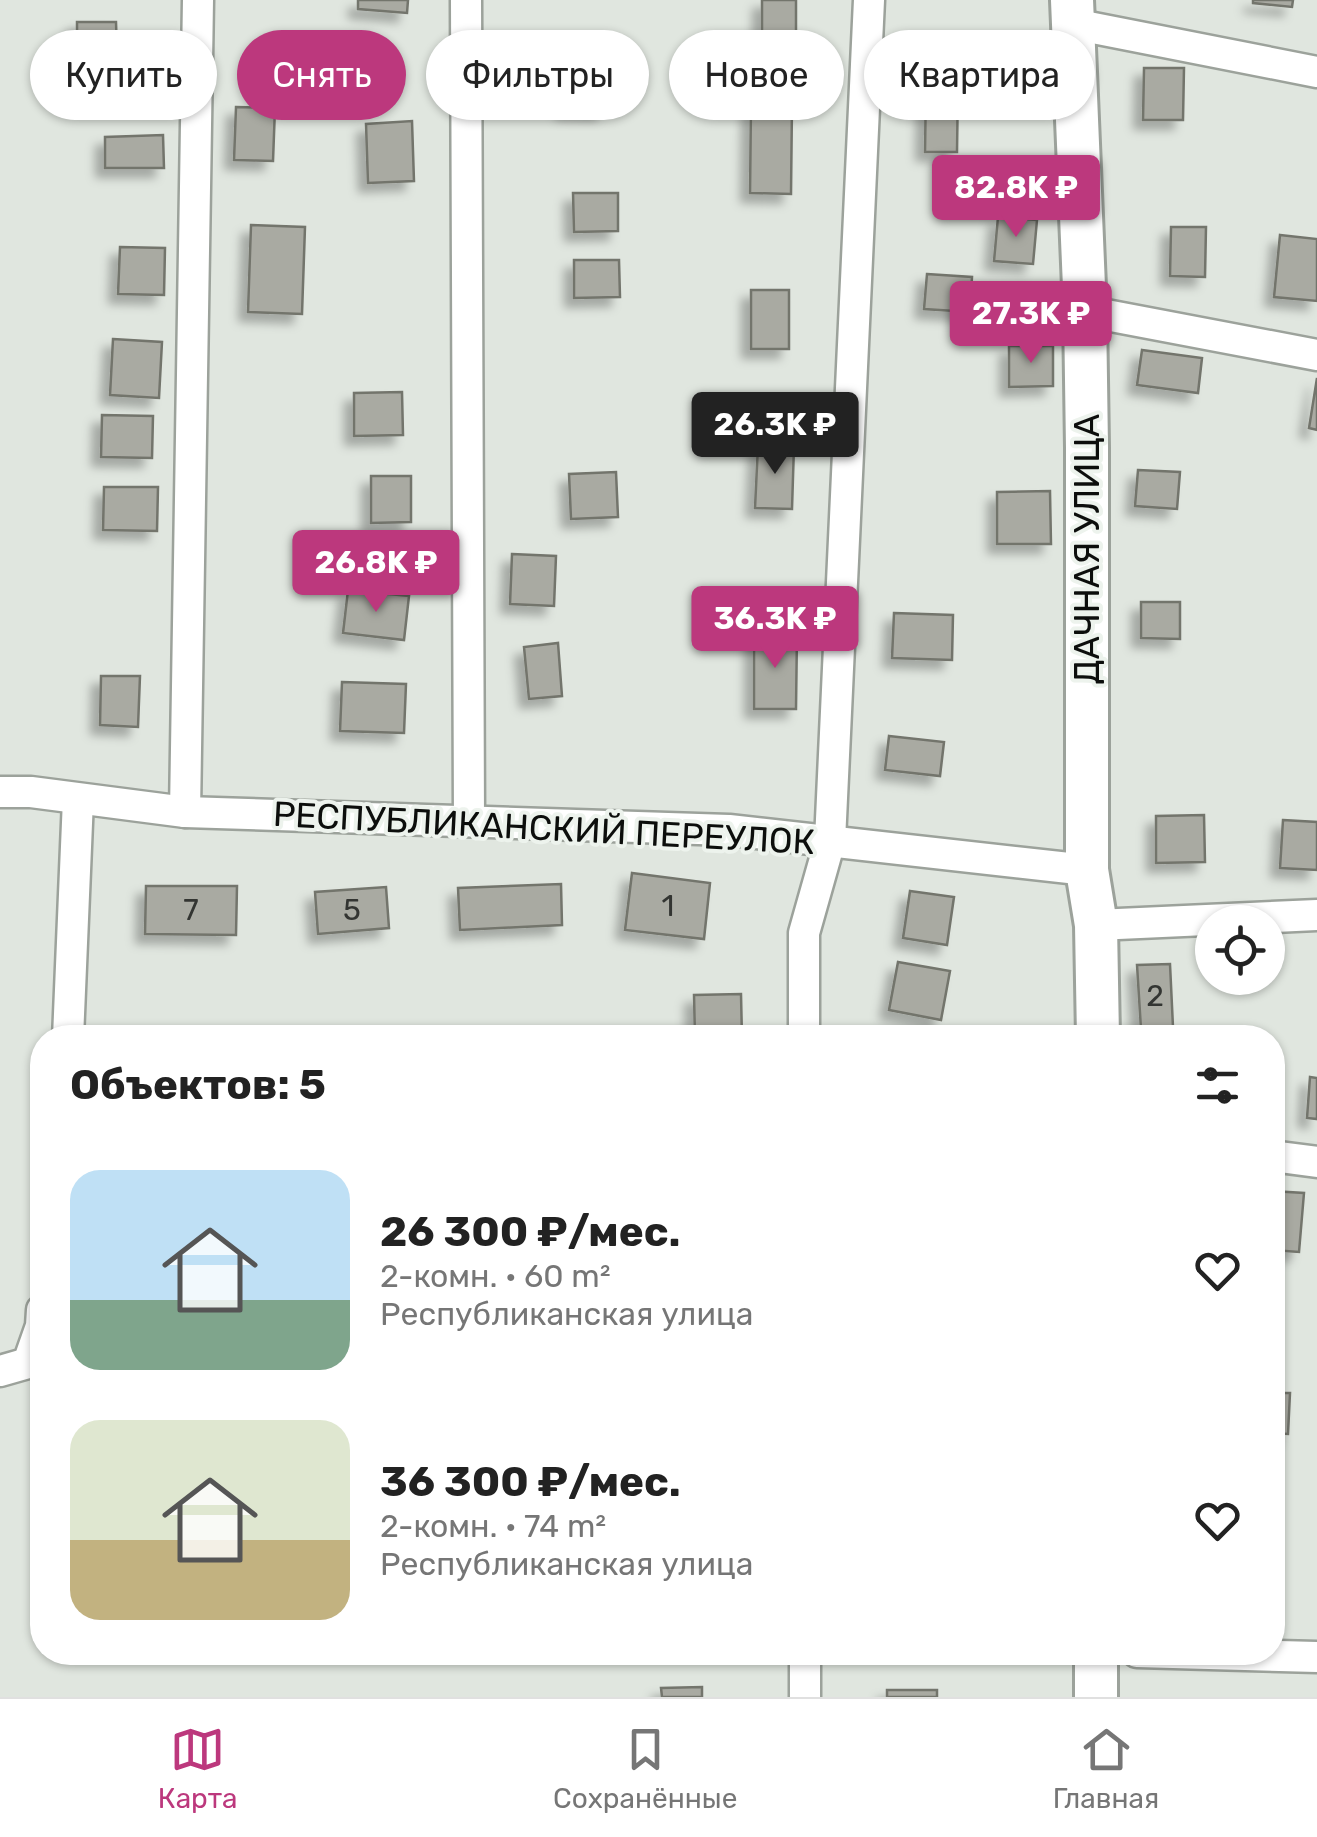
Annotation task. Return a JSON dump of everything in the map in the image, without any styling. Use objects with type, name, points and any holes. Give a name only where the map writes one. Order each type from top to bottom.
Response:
[{"type":"street","points":[[185,812],[198,0]]},
{"type":"street","points":[[466,0],[469,820]]},
{"type":"street","points":[[804,1025],[804,933],[830,841],[869,0]]},
{"type":"street","points":[[1073,12],[1317,72]]},
{"type":"street","name":"ДАЧНАЯ УЛИЦА","points":[[1073,12],[1088,448],[1087,870],[1096,925],[1098,1025]]},
{"type":"street","points":[[1085,311],[1317,356]]},
{"type":"street","name":"РЕСПУБЛИКАНСКИЙ ПЕРЕУЛОК","points":[[0,792],[31,792],[185,812],[729,830],[1087,870]]},
{"type":"street","points":[[69,1025],[78,799]]},
{"type":"street","points":[[1096,925],[1317,915]]},
{"type":"street","points":[[1285,1158],[1317,1162]]},
{"type":"street","points":[[0,1371],[28,1363],[30,1357]]},
{"type":"street","points":[[1285,1656],[1317,1657]]},
{"type":"street","points":[[804,1665],[805,1697]]},
{"type":"street","points":[[1096,1665],[1096,1697]]},
{"type":"building","points":[[358,0],[408,0],[407,13],[358,9]]},
{"type":"building","points":[[762,0],[796,0],[796,30],[762,30]]},
{"type":"building","points":[[1253,0],[1293,0],[1292,7]]},
{"type":"building","points":[[77,22],[116,22],[116,30],[77,30]]},
{"type":"building","points":[[1144,68],[1184,68],[1183,120],[1143,120]]},
{"type":"building","points":[[236,107],[237,120],[275,120],[273,161],[234,160]]},
{"type":"building","points":[[751,120],[792,120],[791,194],[750,193]]},
{"type":"building","points":[[925,120],[957,120],[957,152],[925,152]]},
{"type":"building","points":[[412,121],[414,181],[368,183],[366,124]]},
{"type":"building","points":[[163,135],[164,168],[105,168],[105,137]]},
{"type":"building","points":[[573,193],[618,193],[618,231],[574,232]]},
{"type":"building","points":[[998,217],[1037,220],[1033,264],[994,261]]},
{"type":"building","points":[[251,225],[305,227],[302,314],[248,312]]},
{"type":"building","points":[[1171,227],[1206,227],[1205,277],[1170,276]]},
{"type":"building","points":[[1280,235],[1317,239],[1317,301],[1274,297]]},
{"type":"building","points":[[120,247],[165,248],[164,295],[118,294]]},
{"type":"building","points":[[574,260],[619,260],[620,297],[574,298]]},
{"type":"building","points":[[927,274],[972,277],[970,312],[924,309]]},
{"type":"building","points":[[751,290],[789,290],[789,349],[751,349]]},
{"type":"building","points":[[113,339],[162,342],[159,398],[110,395]]},
{"type":"building","points":[[1009,346],[1053,346],[1053,386],[1009,387]]},
{"type":"building","points":[[1142,350],[1202,358],[1198,393],[1137,385]]},
{"type":"building","points":[[1317,378],[1317,430],[1309,428]]},
{"type":"building","points":[[402,392],[403,435],[354,436],[354,393]]},
{"type":"building","points":[[102,415],[153,416],[152,458],[101,457]]},
{"type":"building","points":[[758,445],[794,446],[792,509],[755,508]]},
{"type":"building","points":[[1138,470],[1180,472],[1177,509],[1135,506]]},
{"type":"building","points":[[616,472],[618,517],[571,519],[569,474]]},
{"type":"building","points":[[371,476],[411,476],[411,522],[371,523]]},
{"type":"building","points":[[104,487],[158,487],[157,531],[103,530]]},
{"type":"building","points":[[1050,491],[1051,544],[997,544],[997,492]]},
{"type":"building","points":[[512,554],[556,556],[554,606],[510,604]]},
{"type":"building","points":[[348,590],[409,596],[404,640],[343,633]]},
{"type":"building","points":[[1141,602],[1180,602],[1180,639],[1141,638]]},
{"type":"building","points":[[894,613],[953,615],[952,660],[892,658]]},
{"type":"building","points":[[754,632],[797,633],[796,709],[754,709]]},
{"type":"building","points":[[558,643],[562,696],[529,699],[524,647]]},
{"type":"building","points":[[101,676],[140,676],[138,727],[100,725]]},
{"type":"building","points":[[342,682],[406,684],[404,733],[340,731]]},
{"type":"building","points":[[889,736],[944,742],[940,776],[885,770]]},
{"type":"building","points":[[1204,815],[1205,862],[1156,863],[1156,816]]},
{"type":"building","points":[[1283,820],[1317,822],[1317,870],[1280,868]]},
{"type":"building","points":[[632,873],[710,883],[704,939],[625,930]]},
{"type":"building","points":[[561,884],[562,925],[460,930],[458,888]]},
{"type":"building","points":[[146,886],[237,886],[236,935],[145,934]]},
{"type":"building","points":[[386,887],[389,928],[318,934],[315,892]]},
{"type":"building","points":[[910,891],[954,897],[947,945],[903,938]]},
{"type":"building","points":[[898,962],[950,971],[941,1020],[889,1010]]},
{"type":"building","points":[[1170,964],[1173,1025],[1141,1025],[1137,965]]},
{"type":"building","points":[[741,994],[742,1025],[695,1025],[694,995]]},
{"type":"building","points":[[1310,1077],[1317,1078],[1317,1119],[1307,1118]]},
{"type":"building","points":[[1285,1192],[1304,1193],[1299,1252],[1285,1251]]},
{"type":"building","points":[[1285,1393],[1290,1393],[1288,1434],[1285,1434]]},
{"type":"building","points":[[702,1687],[702,1697],[662,1697],[661,1688]]},
{"type":"building","points":[[887,1690],[937,1690],[937,1697],[887,1697]]}]
